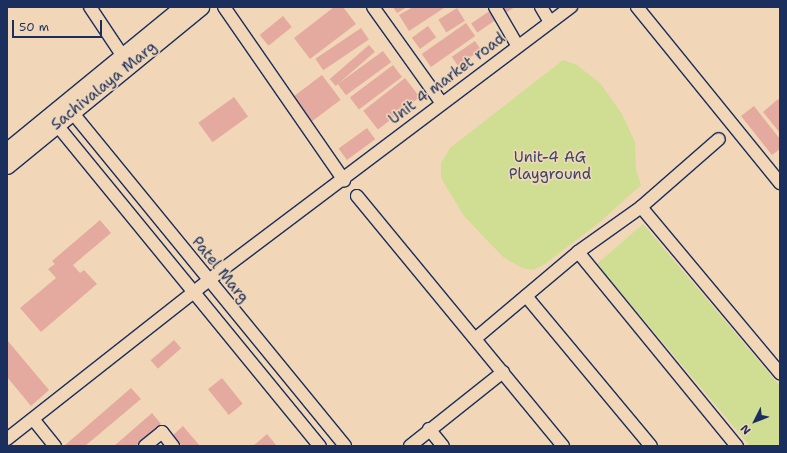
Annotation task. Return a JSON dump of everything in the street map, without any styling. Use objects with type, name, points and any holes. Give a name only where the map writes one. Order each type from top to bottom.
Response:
[{"type":"main road","name":"Sachivalaya Marg","points":[[68,106],[122,55],[182,7]]},
{"type":"main road","name":"Sachivalaya Marg","points":[[7,150],[52,119],[201,7]]},
{"type":"main road","name":"Sachivalaya Marg","points":[[7,166],[52,119]]},
{"type":"street","points":[[90,7],[122,55]]},
{"type":"street","points":[[224,7],[344,180]]},
{"type":"street","points":[[372,7],[441,102]]},
{"type":"street","points":[[495,7],[517,45]]},
{"type":"street","points":[[541,7],[550,22]]},
{"type":"street","name":"Unit 4 market road","points":[[7,439],[195,294],[208,282],[344,180],[441,102],[571,7]]},
{"type":"street","points":[[638,7],[780,183]]},
{"type":"street","name":"Patel Marg","points":[[68,106],[208,282],[345,446]]},
{"type":"street","points":[[52,119],[320,446]]},
{"type":"street","points":[[476,338],[578,252],[641,207],[719,139]]},
{"type":"street","points":[[357,196],[476,338],[563,446]]},
{"type":"street","points":[[641,207],[780,373]]},
{"type":"street","points":[[578,252],[737,446]]},
{"type":"street","points":[[526,296],[651,446]]},
{"type":"street","points":[[410,446],[429,429],[503,372]]},
{"type":"street","points":[[33,419],[55,446]]},
{"type":"street","points":[[429,429],[443,446]]},
{"type":"street","points":[[145,446],[162,432],[173,446]]},
{"type":"green space","name":"Unit-4 AG Playground","points":[[563,60],[577,65],[601,84],[622,114],[635,142],[636,169],[641,185],[600,222],[545,264],[533,270],[522,268],[503,257],[464,216],[441,178],[441,163],[450,148]]},
{"type":"green space","points":[[643,224],[780,386],[780,446],[750,446],[597,264]]},
{"type":"building","points":[[334,7],[343,7],[356,24],[310,59],[294,38]]},
{"type":"building","points":[[393,7],[407,7],[397,13]]},
{"type":"building","points":[[413,7],[444,8],[409,31],[399,15]]},
{"type":"building","points":[[499,7],[515,7],[504,14]]},
{"type":"building","points":[[457,8],[465,21],[446,32],[438,20]]},
{"type":"building","points":[[491,10],[497,19],[477,33],[471,23]]},
{"type":"building","points":[[283,16],[292,27],[268,46],[260,35]]},
{"type":"building","points":[[466,23],[475,36],[431,67],[422,54]]},
{"type":"building","points":[[428,26],[436,37],[420,49],[412,38]]},
{"type":"building","points":[[361,28],[369,40],[323,70],[315,59]]},
{"type":"building","points":[[475,41],[481,50],[458,66],[452,57]]},
{"type":"building","points":[[369,45],[375,52],[336,86],[330,79]]},
{"type":"building","points":[[383,51],[391,62],[346,95],[338,84]]},
{"type":"building","points":[[393,65],[402,77],[359,109],[350,97]]},
{"type":"building","points":[[322,75],[341,100],[310,123],[291,98]]},
{"type":"building","points":[[405,78],[420,97],[378,130],[363,111]]},
{"type":"building","points":[[234,97],[248,116],[213,142],[198,123]]},
{"type":"building","points":[[778,99],[780,102],[780,133],[763,112]]},
{"type":"building","points":[[754,106],[780,139],[780,149],[772,155],[741,116]]},
{"type":"building","points":[[367,128],[375,139],[347,160],[339,149]]},
{"type":"building","points":[[100,220],[111,233],[73,265],[80,273],[84,270],[97,284],[41,332],[20,308],[56,278],[48,269],[55,264],[52,261]]},
{"type":"building","points":[[7,340],[49,390],[31,406],[7,377]]},
{"type":"building","points":[[174,340],[181,348],[158,369],[151,360]]},
{"type":"building","points":[[222,378],[243,404],[229,415],[208,389]]},
{"type":"building","points":[[131,388],[141,399],[85,446],[64,446]]},
{"type":"building","points":[[152,413],[161,424],[136,446],[114,446]]},
{"type":"building","points":[[183,426],[200,446],[182,446],[173,435]]},
{"type":"building","points":[[267,434],[277,446],[253,446]]}]
